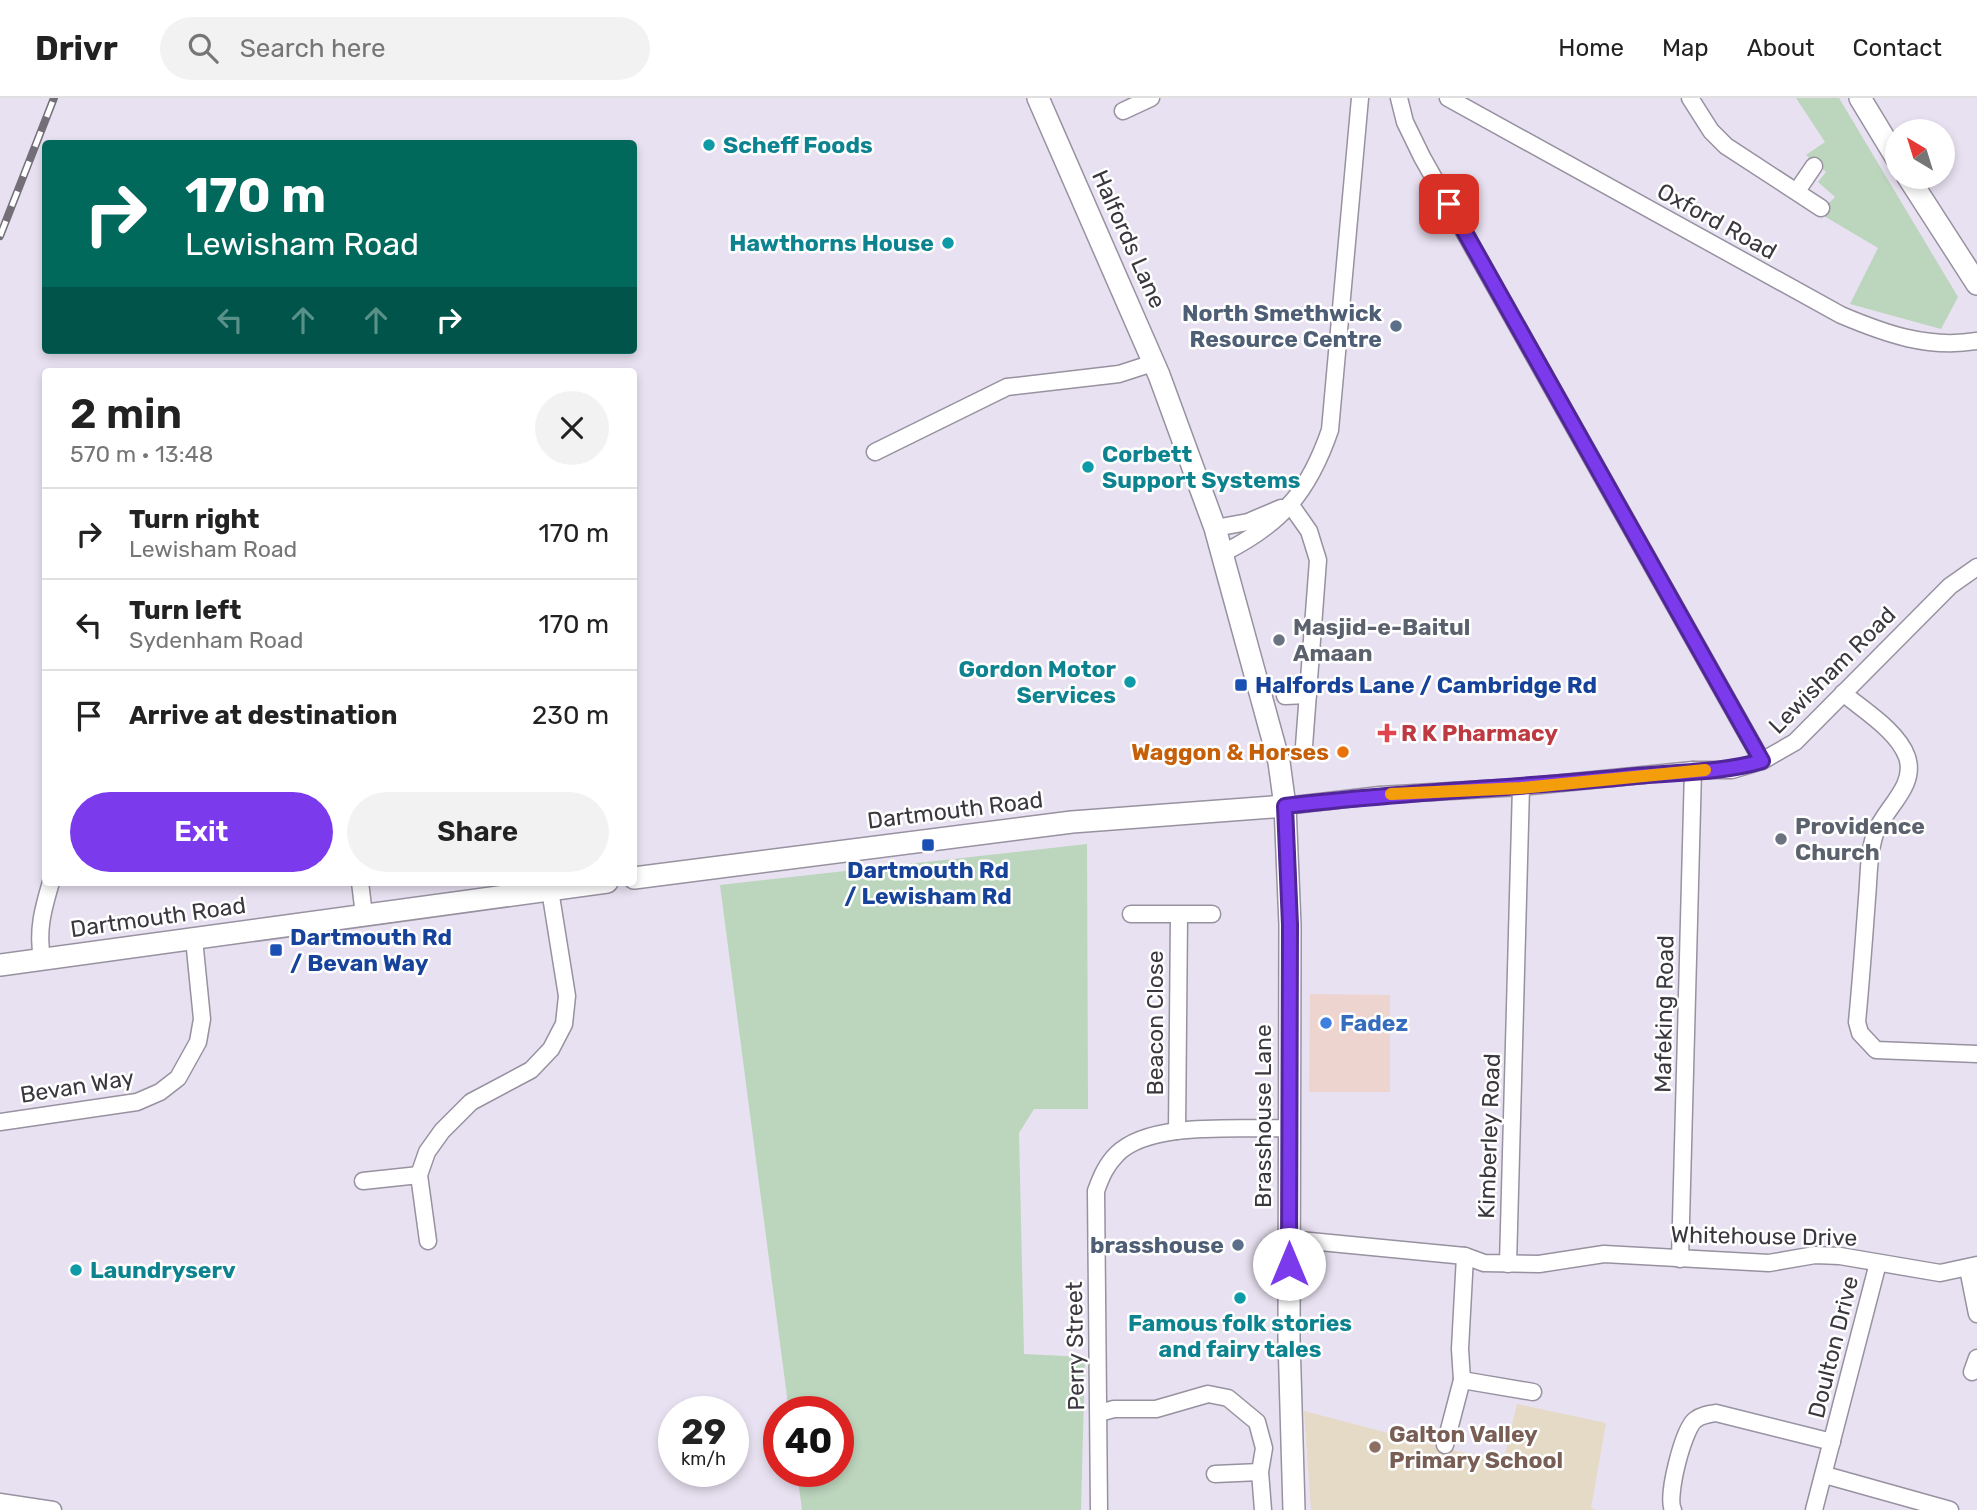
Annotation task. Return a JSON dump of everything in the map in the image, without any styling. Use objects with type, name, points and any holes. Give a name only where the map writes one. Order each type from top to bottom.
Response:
[{"type":"street","name":"Halfords Lane","points":[[1038,98],[1153,363],[1215,528],[1276,751],[1285,806]]},
{"type":"street","points":[[1223,553],[1263,530],[1303,491],[1317,469],[1330,430],[1360,98]]},
{"type":"street","points":[[1399,98],[1405,122],[1422,157],[1762,761]]},
{"type":"street","name":"Oxford Road","points":[[1448,98],[1841,315],[1909,340],[1941,344],[1977,341]]},
{"type":"street","points":[[1690,98],[1711,131],[1726,146],[1821,208]]},
{"type":"street","points":[[1860,98],[1885,139]]},
{"type":"street","points":[[1124,111],[1147,99]]},
{"type":"street","points":[[1797,191],[1814,166]]},
{"type":"street","points":[[1916,189],[1977,284]]},
{"type":"street","points":[[875,452],[1007,387],[1119,374],[1153,363]]},
{"type":"street","points":[[1215,528],[1248,522],[1290,504]]},
{"type":"street","points":[[1290,504],[1309,531],[1318,560],[1304,746]]},
{"type":"street","name":"Lewisham Road","points":[[1285,806],[1380,795],[1521,788],[1693,770],[1732,770],[1762,761],[1795,742],[1950,586],[1977,567]]},
{"type":"street","points":[[1843,693],[1891,734],[1902,746],[1908,760],[1904,789],[1882,819],[1871,848],[1857,1022],[1860,1033],[1876,1049],[1977,1054]]},
{"type":"street","points":[[1285,696],[1308,695]]},
{"type":"street","name":"Mafeking Road","points":[[1680,1259],[1693,770]]},
{"type":"street","name":"Kimberley Road","points":[[1508,1264],[1521,788]]},
{"type":"street","name":"Dartmouth Road","points":[[637,878],[1072,822],[1285,806]]},
{"type":"street","name":"Brasshouse Lane","points":[[1285,806],[1290,925],[1289,1239],[1294,1510]]},
{"type":"street","points":[[42,958],[39,939],[41,918],[50,886]]},
{"type":"street","points":[[360,886],[364,915]]},
{"type":"street","name":"Dartmouth Road","points":[[0,965],[578,886]]},
{"type":"street","points":[[428,1241],[419,1175],[427,1152],[442,1131],[471,1102],[531,1070],[551,1049],[564,1024],[568,996],[550,890]]},
{"type":"street","points":[[1131,914],[1212,914]]},
{"type":"street","name":"Beacon Close","points":[[1177,1131],[1179,915]]},
{"type":"street","name":"Bevan Way","points":[[0,1122],[137,1102],[160,1092],[178,1078],[198,1042],[202,1019],[194,939]]},
{"type":"street","name":"Perry Street","points":[[1099,1510],[1096,1191],[1103,1170],[1118,1152],[1151,1135],[1177,1131],[1289,1128]]},
{"type":"street","points":[[363,1181],[419,1175]]},
{"type":"street","points":[[1289,1239],[1465,1256],[1484,1262],[1508,1264]]},
{"type":"street","name":"Whitehouse Drive","points":[[1508,1264],[1539,1264],[1604,1254],[1769,1263],[1815,1255],[1840,1256],[1940,1273],[1973,1267]]},
{"type":"street","points":[[1445,1445],[1462,1380],[1460,1349],[1465,1256]]},
{"type":"street","name":"Doulton Drive","points":[[1814,1510],[1878,1263]]},
{"type":"street","points":[[1973,1267],[1977,1314]]},
{"type":"street","points":[[1462,1380],[1533,1392]]},
{"type":"street","points":[[1099,1413],[1114,1409],[1157,1409],[1208,1394],[1228,1398],[1257,1422],[1264,1448],[1259,1472],[1263,1510]]},
{"type":"street","name":"Doulton Drive","points":[[1673,1510],[1670,1504],[1671,1490],[1687,1433],[1694,1420],[1704,1415],[1716,1413],[1832,1442]]},
{"type":"street","points":[[1215,1474],[1259,1472]]},
{"type":"street","points":[[1825,1475],[1950,1510]]},
{"type":"street","points":[[0,1502],[53,1510]]},
{"type":"shaded area","points":[[1310,994],[1390,995],[1390,1092],[1309,1092]]},
{"type":"shaded area","name":"Galton Valley Primary School","points":[[1517,1404],[1606,1423],[1591,1508],[1596,1510],[1311,1510],[1304,1411],[1503,1463]]},
{"type":"green space","points":[[1796,98],[1839,98],[1885,175],[1885,189],[1893,189],[1958,297],[1941,329],[1850,304],[1878,248],[1819,213],[1835,197],[1818,182],[1826,172],[1806,155],[1825,142]]},
{"type":"green space","points":[[1087,844],[1088,1109],[1034,1109],[1019,1133],[1024,1354],[1085,1357],[1081,1510],[802,1510],[799,1487],[854,1487],[854,1396],[787,1396],[720,885]]},
{"type":"railway","points":[[0,236],[54,98]]},
{"type":"slow traffic","points":[[1391,794],[1521,788],[1705,770]]},
{"type":"place","name":"Scheff Foods","points":[[709,145]]},
{"type":"place","name":"Hawthorns House","points":[[948,243]]},
{"type":"place","name":"North Smethwick Resource Centre","points":[[1396,326]]},
{"type":"place","name":"Corbett Support Systems","points":[[1088,467]]},
{"type":"place","name":"Masjid-e-Baitul Amaan","points":[[1279,640]]},
{"type":"place","name":"Gordon Motor Services","points":[[1130,682]]},
{"type":"place","name":"Halfords Lane / Cambridge Rd","points":[[1241,685]]},
{"type":"place","name":"R K Pharmacy","points":[[1387,733]]},
{"type":"place","name":"Waggon & Horses","points":[[1343,752]]},
{"type":"place","name":"Providence Church","points":[[1781,839]]},
{"type":"place","name":"Dartmouth Rd / Lewisham Rd","points":[[928,845]]},
{"type":"place","name":"Dartmouth Rd / Bevan Way","points":[[276,950]]},
{"type":"place","name":"Fadez","points":[[1326,1023]]},
{"type":"place","name":"brasshouse","points":[[1238,1245]]},
{"type":"place","name":"Laundryserv","points":[[76,1270]]},
{"type":"place","name":"Famous folk stories and fairy tales","points":[[1240,1298]]},
{"type":"place","name":"Galton Valley Primary School","points":[[1375,1447]]},
{"type":"route","points":[[1289,1264],[1290,925],[1285,806],[1380,795],[1521,788],[1693,770],[1732,770],[1762,761],[1449,204]]}]
